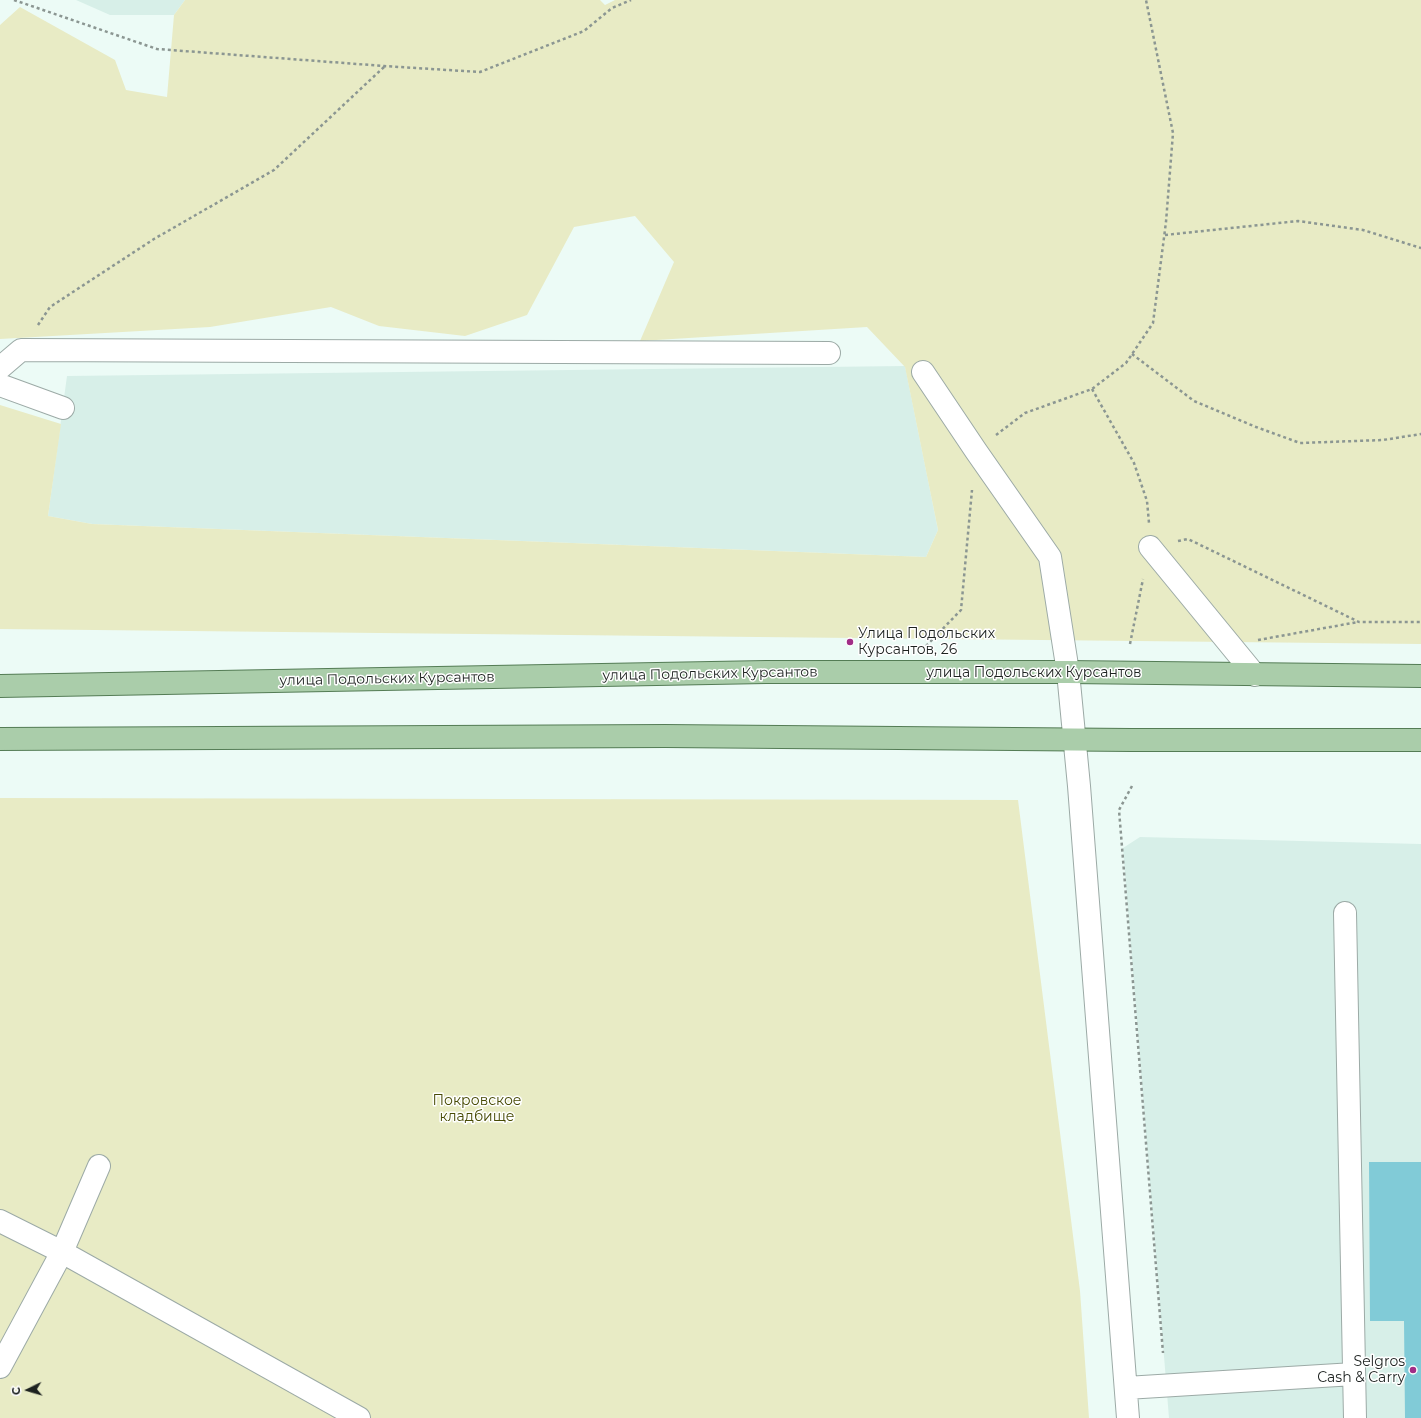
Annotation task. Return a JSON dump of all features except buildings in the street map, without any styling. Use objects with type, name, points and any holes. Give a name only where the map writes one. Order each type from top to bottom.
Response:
[{"type":"main road","name":"улица Подольских Курсантов","points":[[0,686],[758,672],[1068,672],[1421,676]]},
{"type":"main road","points":[[0,739],[673,736],[1074,740],[1421,740]]},
{"type":"street","points":[[0,368],[21,350],[829,353]]},
{"type":"street","points":[[923,372],[976,451],[1050,556],[1068,672],[1128,1418]]},
{"type":"street","points":[[0,385],[63,408]]},
{"type":"street","points":[[1150,547],[1255,675]]},
{"type":"street","points":[[1345,913],[1355,1418]]},
{"type":"street","points":[[0,1367],[62,1252],[99,1166]]},
{"type":"street","points":[[0,1221],[62,1252],[359,1418]]},
{"type":"street","points":[[1126,1388],[1354,1374]]},
{"type":"path","points":[[14,0],[157,49],[480,72],[584,31],[612,8],[631,0]]},
{"type":"path","points":[[976,451],[1025,413],[1092,389],[1126,363],[1153,323],[1165,235],[1173,133],[1146,0]]},
{"type":"path","points":[[21,350],[50,308],[154,239],[274,170],[384,66]]},
{"type":"path","points":[[1165,235],[1298,221],[1363,230],[1421,248]]},
{"type":"path","points":[[1132,354],[1194,401],[1300,443],[1383,440],[1421,434]]},
{"type":"path","points":[[1092,389],[1134,463],[1147,501],[1150,547],[1130,644]]},
{"type":"path","points":[[922,650],[961,610],[972,489]]},
{"type":"path","points":[[1150,547],[1188,539],[1359,622]]},
{"type":"path","points":[[1230,645],[1359,622],[1421,622]]},
{"type":"path","points":[[1132,786],[1119,810],[1163,1354]]},
{"type":"shaded area","points":[[76,0],[185,0],[174,15],[110,15]]},
{"type":"shaded area","points":[[905,366],[938,530],[926,557],[92,524],[48,516],[67,376]]},
{"type":"shaded area","points":[[1140,837],[1421,844],[1421,1418],[1169,1418],[1123,848]]},
{"type":"green space","points":[[185,0],[600,0],[605,5],[615,0],[1421,0],[1421,644],[0,629],[0,405],[61,424],[48,516],[92,524],[926,557],[938,530],[905,367],[867,327],[640,341],[674,262],[635,216],[574,227],[527,315],[465,336],[379,326],[331,307],[210,327],[0,339],[0,25],[20,7],[115,60],[126,90],[167,97],[174,15]]},
{"type":"green space","name":"Покровское кладбище","points":[[0,798],[1018,800],[1080,1291],[1089,1418],[0,1418]]},
{"type":"place","name":"Улица Подольских Курсантов, 26","points":[[850,642]]},
{"type":"place","name":"Selgros Cash & Carry","points":[[1413,1370]]}]
